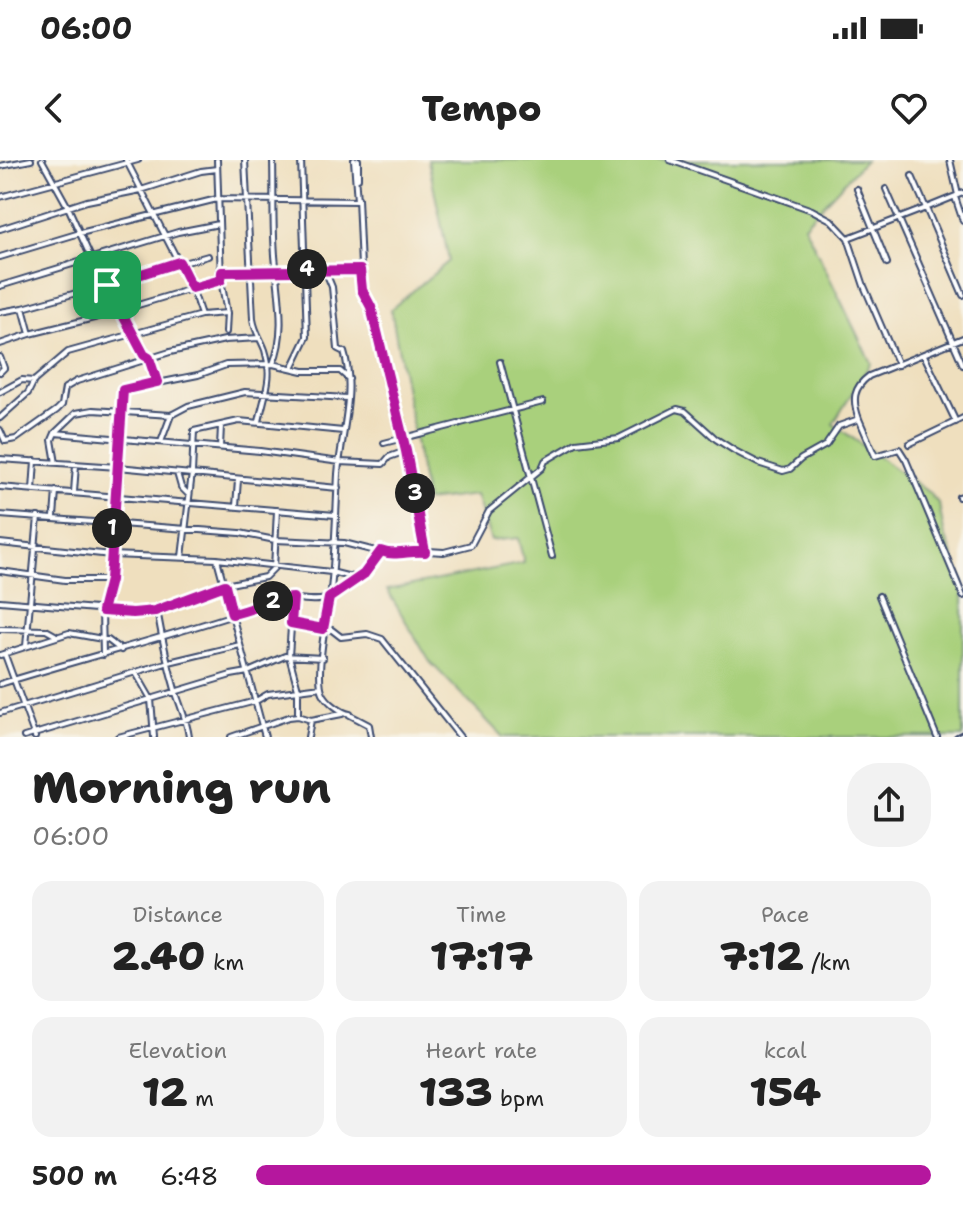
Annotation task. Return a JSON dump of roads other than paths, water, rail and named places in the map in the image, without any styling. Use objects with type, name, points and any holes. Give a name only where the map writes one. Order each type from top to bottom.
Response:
[{"type":"street","points":[[0,166],[31,160]]},
{"type":"street","points":[[42,160],[91,258],[144,355],[149,358],[157,382]]},
{"type":"street","points":[[0,197],[138,160]]},
{"type":"street","points":[[217,160],[226,332]]},
{"type":"street","points":[[245,160],[249,271],[255,332],[271,364]]},
{"type":"street","points":[[259,422],[271,364],[279,350],[282,333],[273,160]]},
{"type":"street","points":[[292,368],[306,341],[308,313],[303,270],[301,160]]},
{"type":"street","points":[[356,160],[362,290],[371,307],[406,451],[425,552]]},
{"type":"street","points":[[670,160],[812,210],[831,220],[848,238],[864,286],[898,365]]},
{"type":"street","points":[[950,160],[963,221]]},
{"type":"street","points":[[126,162],[192,288],[201,315]]},
{"type":"street","points":[[0,229],[68,207],[217,169]]},
{"type":"street","points":[[912,176],[963,295]]},
{"type":"street","points":[[857,189],[887,263]]},
{"type":"street","points":[[886,189],[963,365]]},
{"type":"street","points":[[848,238],[959,195]]},
{"type":"street","points":[[0,257],[153,213],[217,199],[357,201]]},
{"type":"street","points":[[0,286],[219,224]]},
{"type":"street","points":[[0,312],[208,256]]},
{"type":"street","points":[[325,270],[332,287],[338,349],[344,352],[349,379],[335,515],[335,545],[323,629],[321,687],[324,695],[341,713],[350,714],[369,725],[371,737]]},
{"type":"street","points":[[222,272],[360,270]]},
{"type":"street","points":[[0,344],[221,280]]},
{"type":"street","points":[[23,308],[30,334]]},
{"type":"street","points":[[0,418],[28,393],[34,381],[68,352],[201,315],[227,313]]},
{"type":"street","points":[[0,430],[5,441],[16,439],[62,405],[65,388],[71,384],[213,341],[259,338]]},
{"type":"street","points":[[963,338],[869,376],[859,384],[854,395],[855,408],[875,456],[899,449],[906,460],[963,596]]},
{"type":"street","points":[[923,355],[956,422]]},
{"type":"street","points":[[0,357],[4,368],[0,372]]},
{"type":"street","points":[[500,362],[552,556]]},
{"type":"street","points":[[103,655],[102,611],[110,580],[123,390],[198,375],[226,365],[271,364],[327,373],[340,371],[349,379]]},
{"type":"street","points":[[0,392],[22,380],[34,381]]},
{"type":"street","points":[[56,463],[52,440],[55,433],[76,413],[93,410],[171,415],[188,406],[236,393],[347,398]]},
{"type":"street","points":[[384,443],[543,402]]},
{"type":"street","points":[[0,515],[240,533],[275,540],[299,539],[335,545],[344,543],[391,555],[412,550],[444,552],[471,545],[489,511],[542,468],[545,461],[576,443],[619,438],[677,409],[685,411],[716,439],[735,451],[783,471],[826,445],[839,426],[859,419]]},
{"type":"street","points":[[160,443],[171,415]]},
{"type":"street","points":[[909,444],[963,418]]},
{"type":"street","points":[[182,558],[194,431],[239,421],[343,431]]},
{"type":"street","points":[[220,448],[221,426]]},
{"type":"street","points":[[55,433],[340,462],[383,464],[389,457],[406,451]]},
{"type":"street","points":[[0,459],[192,473],[338,488]]},
{"type":"street","points":[[33,490],[35,461]]},
{"type":"street","points":[[74,492],[76,465]]},
{"type":"street","points":[[176,472],[181,487],[189,495]]},
{"type":"street","points":[[236,506],[239,480]]},
{"type":"street","points":[[0,487],[335,515]]},
{"type":"street","points":[[54,518],[56,491]]},
{"type":"street","points":[[0,601],[144,613],[225,585],[265,577],[274,568],[277,510]]},
{"type":"street","points":[[26,646],[38,517]]},
{"type":"street","points":[[0,543],[111,555],[217,559],[274,568],[331,572],[359,579]]},
{"type":"street","points":[[0,684],[80,659],[121,650],[261,606],[266,601],[329,598],[359,579],[381,551]]},
{"type":"street","points":[[217,559],[265,737]]},
{"type":"street","points":[[0,571],[65,580],[110,580]]},
{"type":"street","points":[[879,596],[937,737]]},
{"type":"street","points":[[293,598],[289,656],[298,689],[298,716]]},
{"type":"street","points":[[157,610],[189,737]]},
{"type":"street","points":[[291,623],[337,631],[341,637],[367,634],[382,639],[460,737]]},
{"type":"street","points":[[0,629],[46,630],[57,636]]},
{"type":"street","points":[[34,735],[15,679],[2,655],[57,636],[81,633],[113,642],[121,650]]},
{"type":"street","points":[[0,713],[169,662],[240,645]]},
{"type":"street","points":[[24,737],[248,672],[289,656],[323,658]]},
{"type":"street","points":[[136,673],[151,699],[154,737]]},
{"type":"street","points":[[118,737],[256,701],[268,694],[321,687]]},
{"type":"street","points":[[231,737],[298,716],[311,720],[350,714]]},
{"type":"street","points":[[308,737],[311,720]]},
{"type":"street","points":[[957,737],[963,734]]}]
